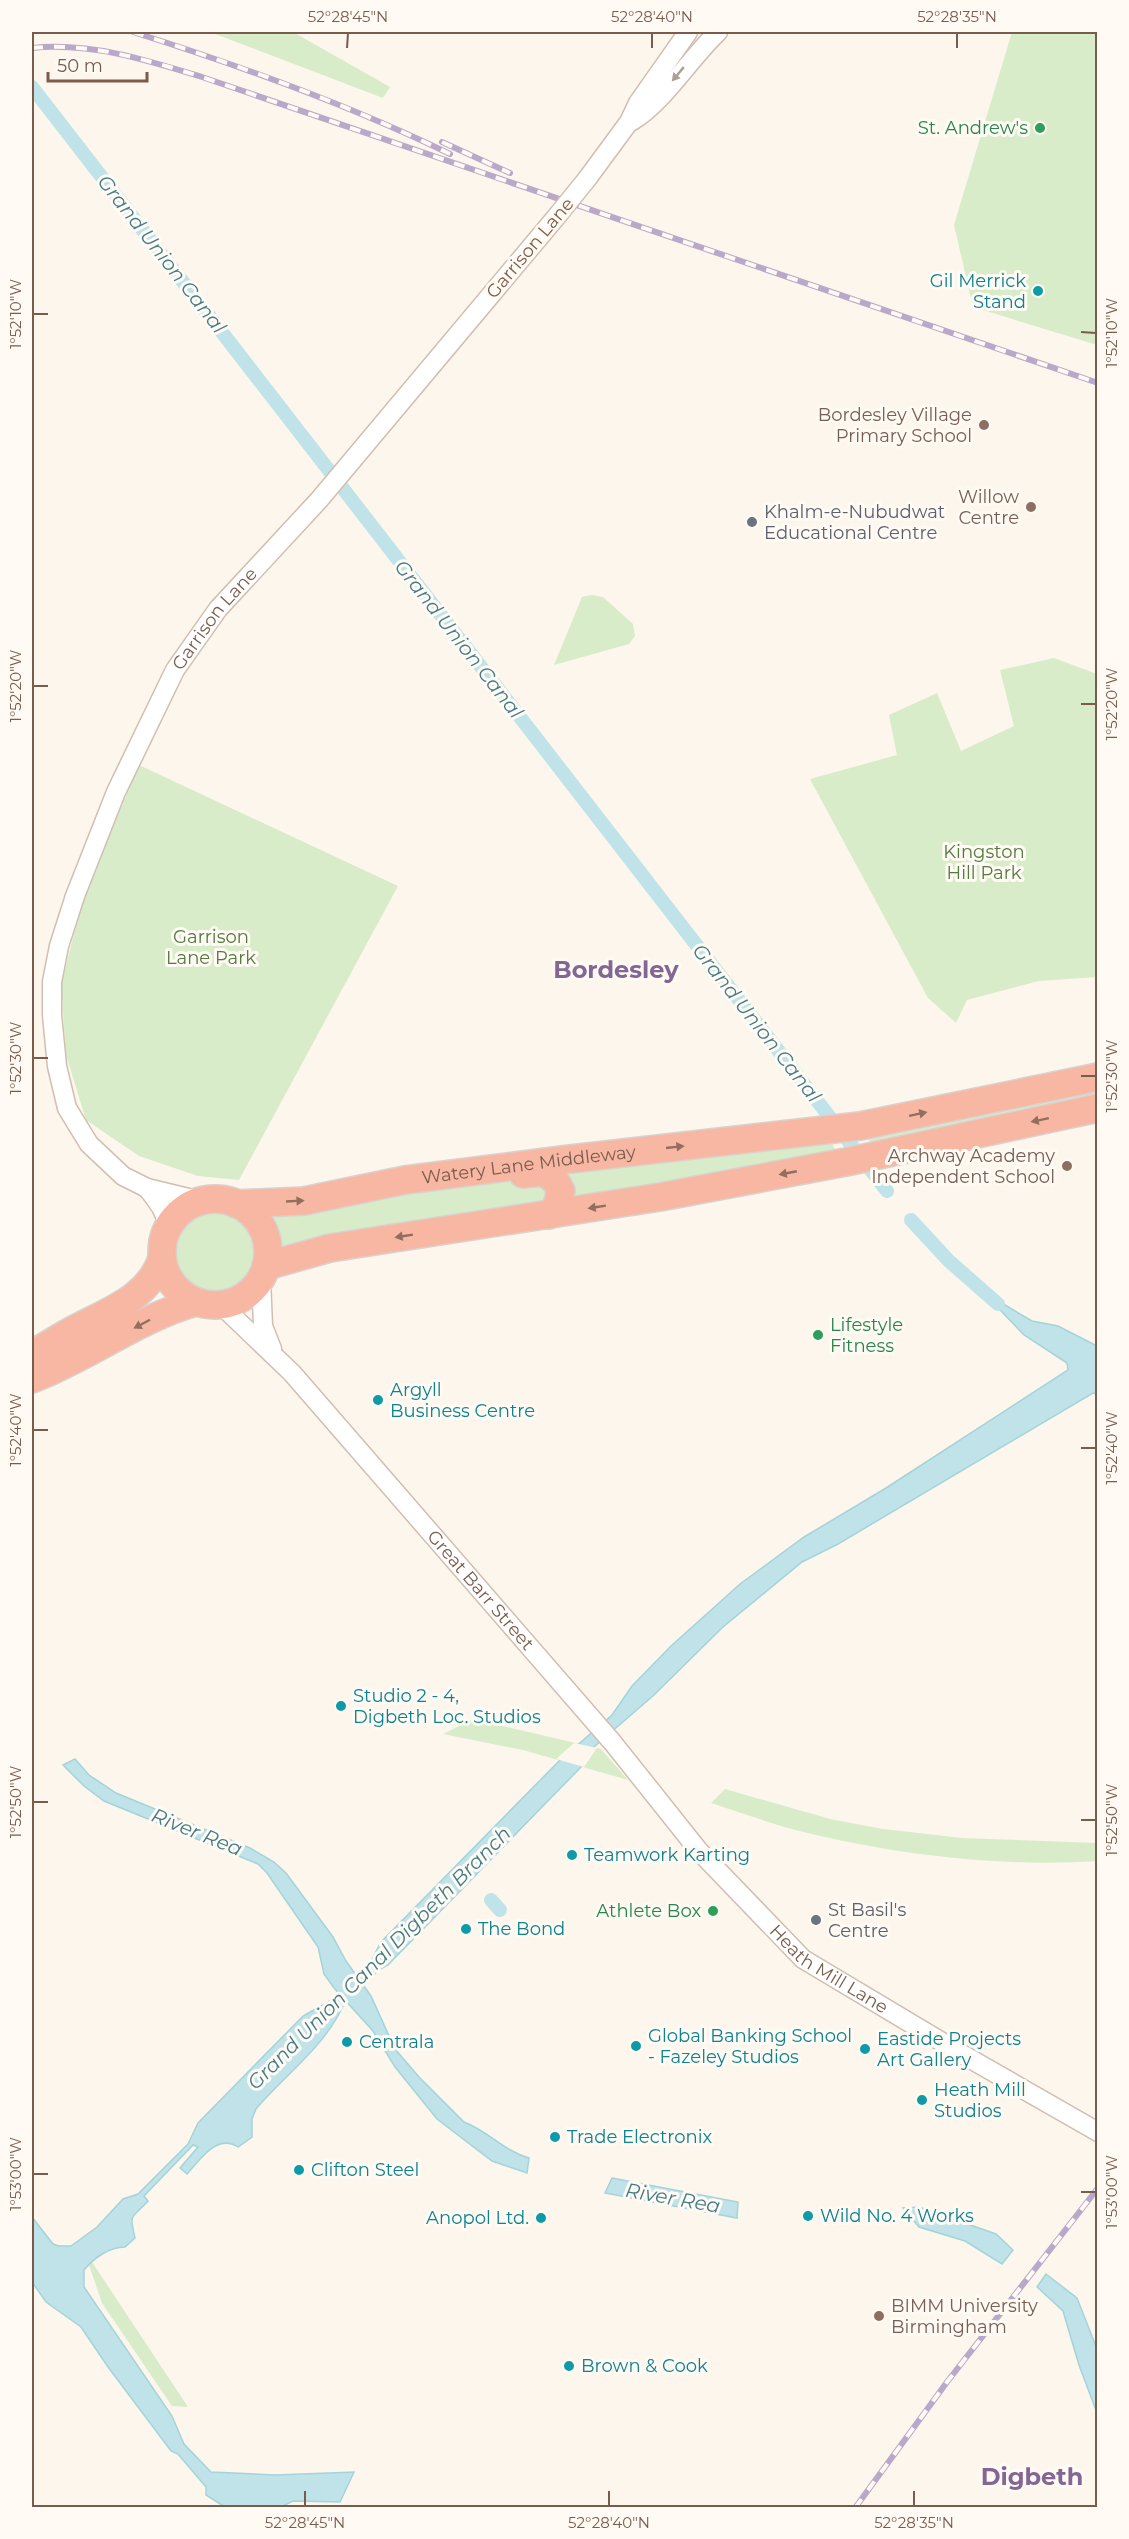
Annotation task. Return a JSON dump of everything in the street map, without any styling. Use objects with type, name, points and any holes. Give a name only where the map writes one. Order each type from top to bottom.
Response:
[{"type":"highway","name":"Watery Lane Middleway","points":[[236,1204],[304,1201],[405,1180],[860,1126],[1098,1077]]},
{"type":"highway","points":[[264,1272],[330,1248],[660,1197],[846,1162],[1098,1108]]},
{"type":"highway","points":[[469,1173],[481,1178],[543,1172],[555,1180],[561,1191],[556,1208],[549,1215]]},
{"type":"highway","points":[[32,1379],[54,1371],[169,1310],[237,1300],[251,1291],[264,1272],[268,1251],[266,1236],[259,1223],[249,1212],[236,1204],[219,1199],[201,1201],[186,1207],[174,1217],[162,1244],[165,1273],[173,1285],[183,1295],[209,1304]]},
{"type":"highway","points":[[32,1354],[111,1312],[140,1291],[158,1272],[162,1258]]},
{"type":"street","name":"Garrison Lane","points":[[201,1201],[147,1188],[123,1176],[98,1155],[79,1130],[67,1108],[57,1066],[52,1015],[52,982],[59,946],[75,896],[116,792],[175,670],[218,609],[323,494],[557,216],[629,122],[638,103],[688,32]]},
{"type":"street","name":"Garrison Lane","points":[[629,122],[646,113],[699,49],[718,32]]},
{"type":"street","name":"Garrison Lane","points":[[147,1188],[163,1210],[167,1222],[166,1231]]},
{"type":"street","name":"Great Barr Street","points":[[264,1272],[263,1326],[275,1356]]},
{"type":"street","name":"Great Barr Street","points":[[209,1304],[275,1356],[324,1409],[593,1719],[681,1827]]},
{"type":"street","name":"Heath Mill Lane","points":[[681,1827],[731,1887],[803,1959],[1098,2132]]},
{"type":"green space","points":[[210,32],[293,32],[390,87],[383,98]]},
{"type":"green space","name":"St. Andrew's","points":[[1012,32],[1097,32],[1097,345],[973,307],[954,225]]},
{"type":"green space","points":[[591,595],[603,597],[633,624],[635,636],[629,644],[554,665],[582,597]]},
{"type":"green space","name":"Kingston Hill Park","points":[[1054,658],[1097,674],[1097,977],[1039,981],[967,1000],[956,1023],[928,998],[810,779],[897,755],[889,715],[937,693],[961,751],[1014,726],[1000,670]]},
{"type":"green space","name":"Garrison Lane Park","points":[[139,765],[398,886],[239,1180],[198,1176],[139,1156],[86,1120],[66,1055],[61,984],[85,893]]},
{"type":"green space","points":[[1097,1087],[1097,1099],[871,1144],[865,1133]]},
{"type":"green space","points":[[830,1139],[836,1151],[564,1202],[550,1167]]},
{"type":"green space","points":[[527,1177],[547,1189],[541,1206],[276,1250],[273,1230],[264,1212]]},
{"type":"green space","points":[[215,1213],[230,1216],[247,1230],[254,1252],[251,1267],[237,1284],[215,1291],[200,1288],[183,1274],[176,1252],[179,1237],[193,1220]]},
{"type":"green space","points":[[473,1719],[601,1749],[628,1780],[523,1750],[443,1734]]},
{"type":"green space","points":[[725,1789],[830,1819],[883,1829],[962,1838],[1097,1843],[1097,1861],[991,1861],[885,1849],[789,1828],[711,1803]]},
{"type":"green space","points":[[92,2262],[188,2407],[172,2406],[102,2303],[89,2265]]},
{"type":"water","points":[[983,1292],[1032,1321],[1058,1326],[1097,1346],[1097,1394],[1093,1393],[838,1544],[802,1562],[723,1627],[654,1695],[594,1747],[581,1767],[388,1965],[377,1971],[371,1970],[370,1963],[381,1942],[559,1761],[612,1715],[632,1686],[671,1646],[740,1584],[804,1537],[886,1488],[1068,1370],[1067,1363],[1024,1335]]},
{"type":"water","name":"River Rea","points":[[75,1759],[89,1775],[116,1793],[250,1848],[274,1862],[286,1873],[333,1937],[346,1961],[371,1996],[395,2049],[464,2122],[481,2130],[512,2151],[529,2158],[527,2173],[492,2161],[437,2119],[395,2067],[373,2031],[324,1974],[318,1947],[267,1873],[258,1864],[104,1801],[84,1786],[63,1765]]},
{"type":"water","points":[[333,1999],[339,2001],[342,2008],[334,2022],[314,2049],[256,2109],[252,2119],[252,2137],[238,2147],[223,2143],[216,2146],[203,2156],[187,2174],[180,2168],[198,2147],[193,2145],[144,2196],[148,2201],[132,2220],[135,2238],[125,2247],[102,2254],[84,2270],[84,2287],[172,2416],[184,2444],[211,2472],[275,2475],[354,2472],[340,2502],[293,2501],[281,2507],[225,2507],[206,2495],[206,2487],[178,2454],[171,2451],[81,2327],[46,2302],[32,2282],[32,2217],[53,2244],[71,2246],[97,2227],[123,2199],[138,2194],[188,2144],[198,2123],[303,2016]]},
{"type":"water","name":"River Rea","points":[[612,2178],[738,2202],[737,2218],[605,2193]]},
{"type":"water","points":[[919,2207],[996,2234],[1013,2250],[1002,2264],[965,2241],[919,2227],[903,2208]]},
{"type":"water","points":[[1046,2274],[1077,2298],[1097,2349],[1097,2413],[1079,2365],[1063,2311],[1037,2287]]},
{"type":"pier","points":[[574,1743],[597,1748],[584,1767],[556,1759]]},
{"type":"waterway","name":"Grand Union Canal","points":[[32,87],[887,1191]]},
{"type":"waterway","name":"Grand Union Canal","points":[[911,1220],[949,1261],[998,1304]]},
{"type":"waterway","points":[[491,1900],[500,1910]]},
{"type":"waterway","name":"Grand Union Canal Digbeth Branch","points":[[328,2013],[382,1958]]},
{"type":"railway","points":[[133,32],[293,87],[450,154]]},
{"type":"railway","points":[[32,48],[97,50],[202,77],[1098,383]]},
{"type":"railway","points":[[442,142],[510,173]]},
{"type":"railway","points":[[855,2508],[947,2382],[1098,2188]]},
{"type":"place","name":"St. Andrew's","points":[[1040,128]]},
{"type":"place","name":"Gil Merrick Stand","points":[[1038,291]]},
{"type":"place","name":"Bordesley Village Primary School","points":[[984,425]]},
{"type":"place","name":"Willow Centre","points":[[1031,507]]},
{"type":"place","name":"Khalm-e-Nubudwat Educational Centre","points":[[752,522]]},
{"type":"place","name":"Archway Academy Independent School","points":[[1067,1166]]},
{"type":"place","name":"Lifestyle Fitness","points":[[818,1335]]},
{"type":"place","name":"Argyll Business Centre","points":[[378,1400]]},
{"type":"place","name":"Studio 2 - 4, Digbeth Loc. Studios","points":[[341,1706]]},
{"type":"place","name":"Teamwork Karting","points":[[572,1855]]},
{"type":"place","name":"Athlete Box","points":[[713,1911]]},
{"type":"place","name":"St Basil's Centre","points":[[816,1920]]},
{"type":"place","name":"The Bond","points":[[466,1929]]},
{"type":"place","name":"Centrala","points":[[347,2042]]},
{"type":"place","name":"Global Banking School - Fazeley Studios","points":[[636,2046]]},
{"type":"place","name":"Eastide Projects Art Gallery","points":[[865,2049]]},
{"type":"place","name":"Heath Mill Studios","points":[[922,2100]]},
{"type":"place","name":"Trade Electronix","points":[[555,2137]]},
{"type":"place","name":"Clifton Steel","points":[[299,2170]]},
{"type":"place","name":"Wild No. 4 Works","points":[[808,2216]]},
{"type":"place","name":"Anopol Ltd.","points":[[541,2218]]},
{"type":"place","name":"BIMM University Birmingham","points":[[879,2316]]},
{"type":"place","name":"Brown & Cook","points":[[569,2366]]},
{"type":"district","name":"Bordesley","points":[[616,969]]},
{"type":"district","name":"Digbeth","points":[[1032,2476]]}]
